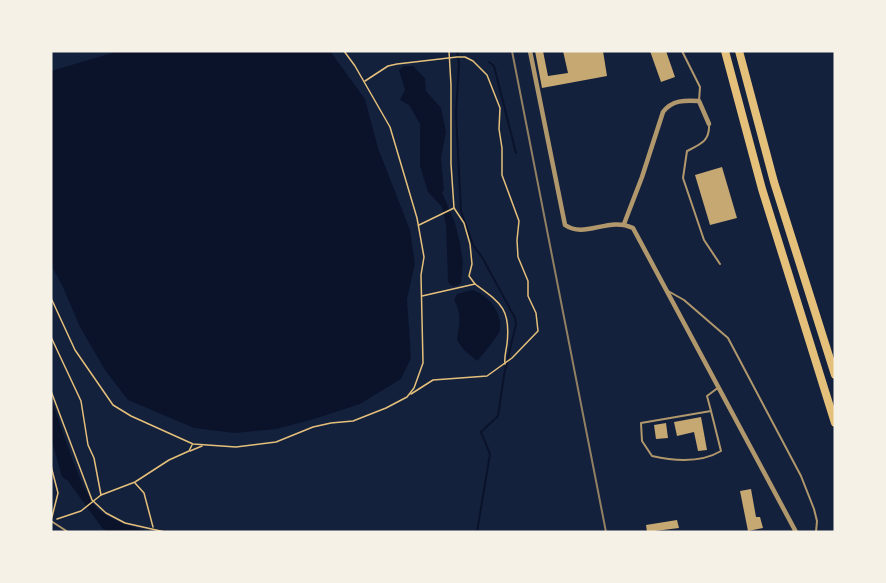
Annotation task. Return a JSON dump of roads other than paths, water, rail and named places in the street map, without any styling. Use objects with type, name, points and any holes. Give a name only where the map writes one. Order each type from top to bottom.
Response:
[{"type":"highway","points":[[725,51],[762,189],[835,423]]},
{"type":"highway","points":[[738,51],[774,183],[835,375]]},
{"type":"street","points":[[530,51],[565,225],[572,230],[612,223],[624,224],[633,228],[796,532]]},
{"type":"street","points":[[624,224],[667,106],[682,100],[699,101],[709,124]]},
{"type":"lane","points":[[682,51],[700,87],[699,101]]},
{"type":"lane","points":[[709,124],[710,134],[706,141],[687,151],[684,178],[704,240],[720,264]]},
{"type":"lane","points":[[666,289],[684,300],[728,338],[801,476],[814,509],[817,521],[816,532]]},
{"type":"lane","points":[[711,411],[641,423],[642,441],[652,456],[672,461],[711,457],[721,451],[711,411],[707,396],[719,387]]},
{"type":"lane","points":[[51,521],[68,532]]},
{"type":"water","points":[[119,51],[330,51],[365,99],[378,148],[410,230],[415,264],[407,299],[411,358],[401,379],[360,404],[314,419],[276,429],[235,433],[194,428],[128,400],[105,370],[80,327],[51,265],[51,71]]},
{"type":"water","points":[[404,66],[413,66],[425,78],[426,91],[441,108],[446,132],[441,158],[444,190],[442,192],[455,223],[463,262],[461,283],[456,286],[448,282],[446,225],[442,207],[428,192],[420,166],[420,124],[409,105],[400,100],[405,90],[399,70]]},
{"type":"water","points":[[472,290],[489,300],[497,311],[500,324],[497,336],[477,361],[464,350],[457,340],[459,315],[454,300],[457,294]]},
{"type":"water","points":[[51,399],[79,475],[92,502],[111,518],[151,532],[108,532],[102,528],[68,481],[62,477],[51,438]]},
{"type":"waterway","points":[[457,51],[459,64],[456,113],[461,211],[473,245],[482,257],[515,318],[516,324],[504,375],[498,416],[481,432],[490,454],[477,532]]},
{"type":"waterway","points":[[489,62],[494,66],[516,153]]},
{"type":"railway","points":[[512,51],[606,532]]}]
